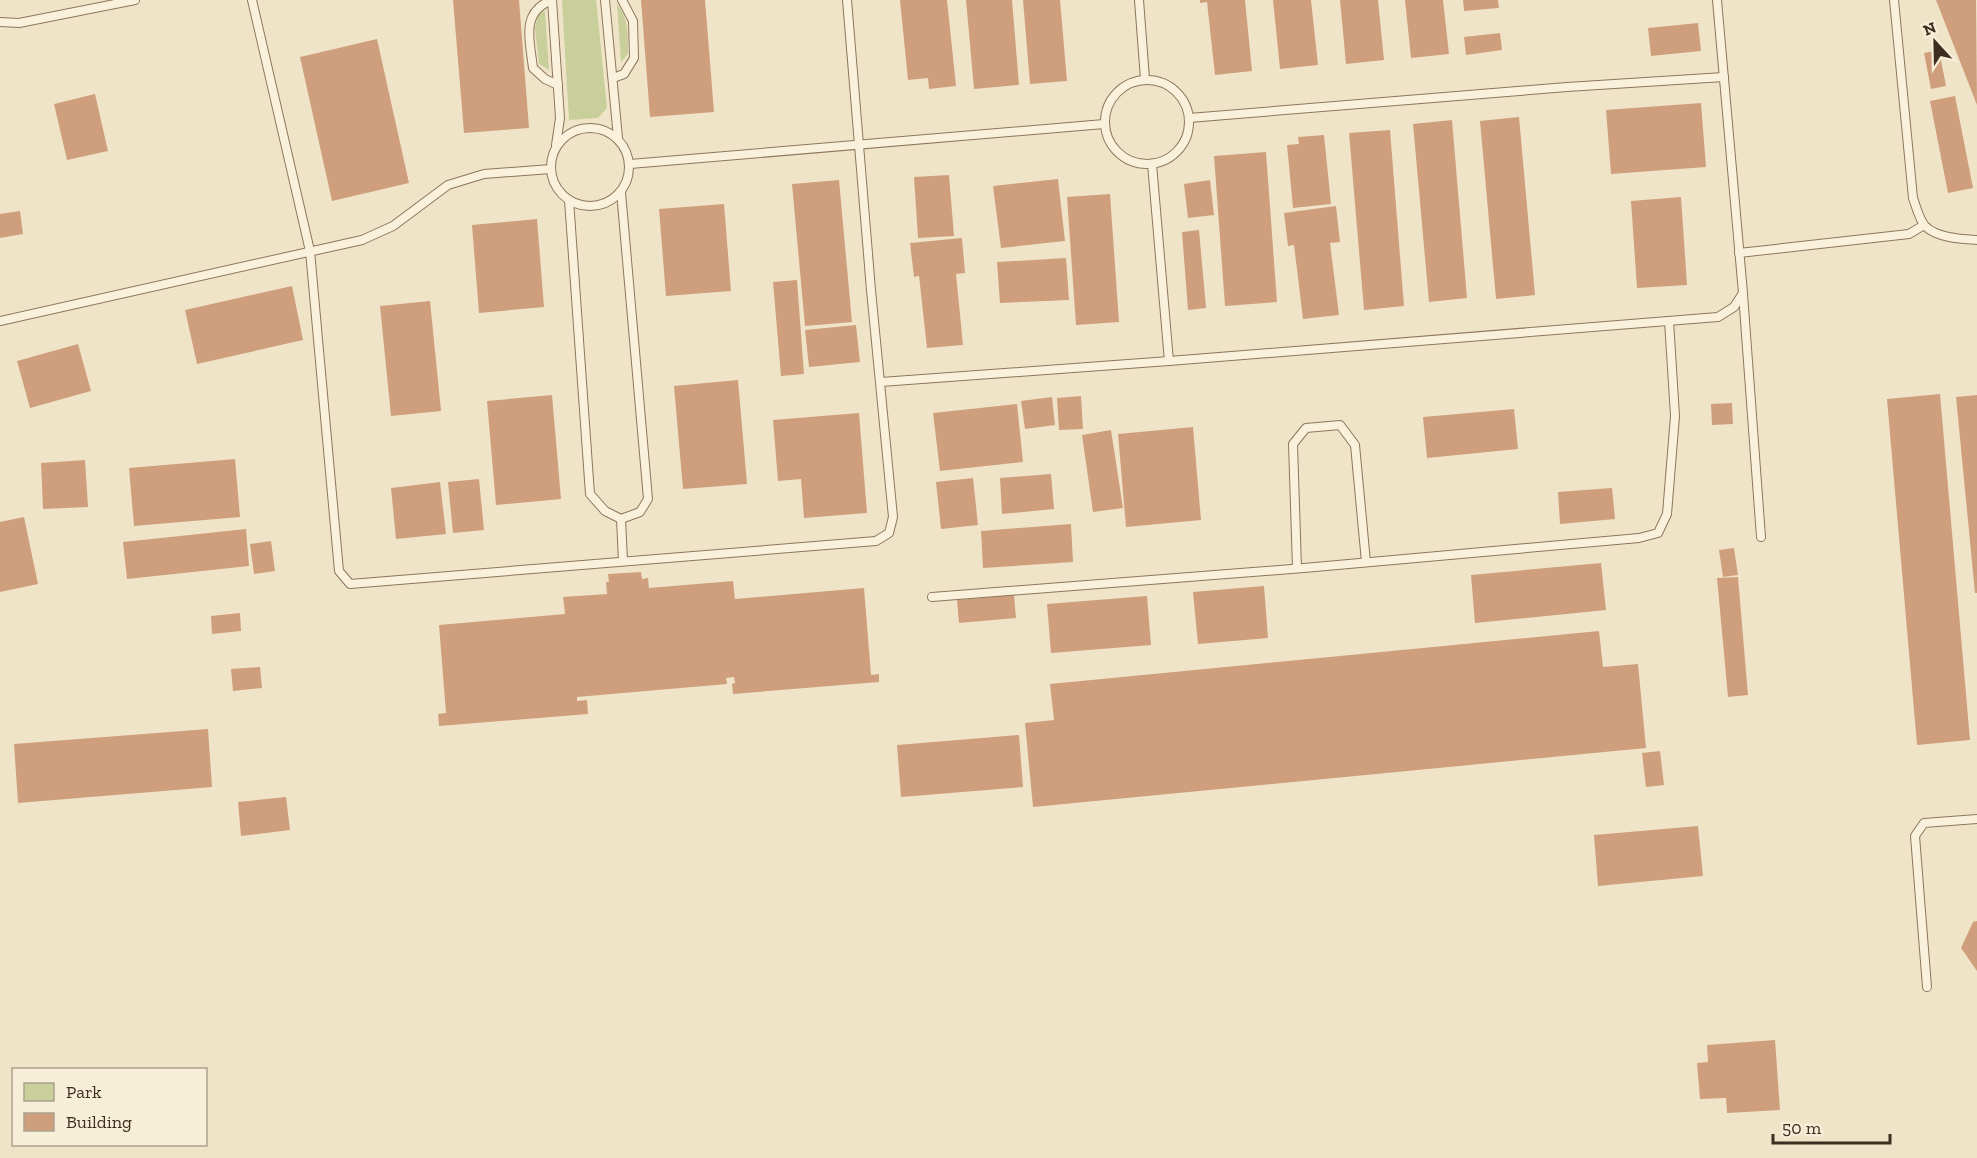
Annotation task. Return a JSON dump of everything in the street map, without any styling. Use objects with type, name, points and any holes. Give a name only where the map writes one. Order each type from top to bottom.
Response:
[{"type":"lane","points":[[0,22],[19,23],[135,0]]},
{"type":"lane","points":[[252,0],[310,251],[339,571],[350,584],[876,541],[889,533],[893,517],[858,144],[847,0]]},
{"type":"lane","points":[[556,147],[574,131],[597,128],[608,131],[618,138],[628,154],[629,174],[621,192],[602,205],[579,205],[568,200],[553,181],[552,158],[560,118],[558,85],[552,0],[540,4],[532,16],[529,29],[533,68],[545,79],[558,85]]},
{"type":"lane","points":[[605,0],[618,138]]},
{"type":"lane","points":[[613,78],[624,74],[634,58],[633,21],[622,0]]},
{"type":"lane","points":[[1139,0],[1145,80]]},
{"type":"lane","points":[[1717,0],[1743,293],[1761,537]]},
{"type":"lane","points":[[1894,0],[1913,198],[1924,225],[1937,233],[1960,239],[1977,240]]},
{"type":"lane","points":[[1189,118],[1567,87],[1724,77]]},
{"type":"lane","points":[[1145,80],[1163,83],[1179,94],[1186,105],[1189,118],[1188,131],[1180,148],[1165,160],[1152,164],[1138,164],[1125,159],[1114,150],[1107,138],[1104,124],[1105,111],[1111,99],[1120,89],[1132,82],[1145,80]]},
{"type":"lane","points":[[630,164],[1104,124]]},
{"type":"lane","points":[[1152,164],[1170,361]]},
{"type":"lane","points":[[0,321],[362,240],[393,226],[447,185],[484,174],[551,169]]},
{"type":"lane","points":[[568,200],[590,494],[605,511],[621,519],[640,512],[648,499],[621,192]]},
{"type":"lane","points":[[1739,253],[1909,234],[1924,225]]},
{"type":"lane","points":[[880,382],[1718,317],[1734,307],[1743,293]]},
{"type":"lane","points":[[932,597],[1639,538],[1658,533],[1667,514],[1675,416],[1669,321]]},
{"type":"lane","points":[[1297,568],[1293,444],[1306,428],[1340,425],[1355,445],[1366,562]]},
{"type":"lane","points":[[621,519],[623,561]]},
{"type":"lane","points":[[1927,987],[1915,836],[1924,823],[1977,819]]},
{"type":"green space","points":[[562,0],[596,0],[607,108],[598,118],[569,120]]},
{"type":"green space","points":[[617,4],[624,16],[628,34],[628,54],[621,62]]},
{"type":"green space","points":[[545,11],[549,70],[539,64],[535,28],[538,14]]},
{"type":"building","points":[[453,0],[519,0],[529,128],[464,133]]},
{"type":"building","points":[[641,0],[705,0],[714,112],[650,117]]},
{"type":"building","points":[[900,0],[947,0],[956,86],[929,89],[928,78],[908,80]]},
{"type":"building","points":[[966,0],[1012,0],[1019,85],[974,89]]},
{"type":"building","points":[[1023,0],[1060,0],[1067,81],[1030,84]]},
{"type":"building","points":[[1200,0],[1245,0],[1252,71],[1215,75],[1207,2],[1200,3]]},
{"type":"building","points":[[1273,0],[1311,0],[1318,65],[1280,69]]},
{"type":"building","points":[[1340,0],[1378,0],[1384,60],[1346,64]]},
{"type":"building","points":[[1405,0],[1443,0],[1449,54],[1411,58]]},
{"type":"building","points":[[1463,0],[1498,0],[1499,8],[1464,11]]},
{"type":"building","points":[[1936,0],[1976,0],[1977,105]]},
{"type":"building","points":[[1698,23],[1701,51],[1651,56],[1648,28]]},
{"type":"building","points":[[1500,33],[1502,50],[1466,55],[1464,37]]},
{"type":"building","points":[[377,39],[409,183],[332,201],[300,57]]},
{"type":"building","points":[[1939,50],[1946,86],[1931,89],[1924,53]]},
{"type":"building","points":[[95,94],[108,151],[67,160],[54,104]]},
{"type":"building","points":[[1955,96],[1973,188],[1948,193],[1930,101]]},
{"type":"building","points":[[1701,103],[1706,167],[1611,174],[1606,110]]},
{"type":"building","points":[[1519,117],[1535,295],[1496,299],[1480,121]]},
{"type":"building","points":[[1452,120],[1467,298],[1429,302],[1413,124]]},
{"type":"building","points":[[1390,130],[1404,306],[1364,310],[1349,133]]},
{"type":"building","points":[[1324,135],[1331,204],[1293,208],[1287,145],[1299,144],[1298,137]]},
{"type":"building","points":[[1266,152],[1277,302],[1225,306],[1214,156]]},
{"type":"building","points":[[949,175],[954,236],[918,238],[914,177]]},
{"type":"building","points":[[1058,179],[1065,241],[1001,248],[993,186]]},
{"type":"building","points":[[839,180],[852,322],[805,326],[792,184]]},
{"type":"building","points":[[1210,180],[1214,215],[1188,218],[1184,184]]},
{"type":"building","points":[[1110,194],[1119,322],[1076,325],[1067,197]]},
{"type":"building","points":[[1681,197],[1687,285],[1637,288],[1631,201]]},
{"type":"building","points":[[724,204],[731,291],[666,296],[659,209]]},
{"type":"building","points":[[1336,206],[1340,242],[1330,243],[1339,315],[1303,319],[1294,245],[1288,246],[1284,213]]},
{"type":"building","points":[[20,211],[23,234],[0,238],[0,214]]},
{"type":"building","points":[[537,219],[544,307],[479,313],[472,225]]},
{"type":"building","points":[[1199,230],[1206,308],[1188,310],[1182,232]]},
{"type":"building","points":[[962,238],[965,273],[956,274],[963,345],[927,348],[919,276],[914,277],[910,243]]},
{"type":"building","points":[[1066,258],[1069,300],[1000,303],[997,262]]},
{"type":"building","points":[[797,280],[804,374],[781,376],[773,282]]},
{"type":"building","points":[[292,286],[303,340],[197,364],[185,310]]},
{"type":"building","points":[[430,301],[441,411],[391,416],[380,306]]},
{"type":"building","points":[[856,325],[860,362],[809,367],[805,330]]},
{"type":"building","points":[[78,344],[91,391],[30,408],[17,361]]},
{"type":"building","points":[[738,380],[747,484],[683,489],[674,386]]},
{"type":"building","points":[[1940,394],[1970,740],[1917,745],[1887,399]]},
{"type":"building","points":[[552,395],[561,499],[496,505],[487,401]]},
{"type":"building","points":[[1977,395],[1977,593],[1975,593],[1956,397]]},
{"type":"building","points":[[1081,396],[1083,429],[1059,430],[1057,398]]},
{"type":"building","points":[[1052,397],[1055,425],[1025,429],[1021,401]]},
{"type":"building","points":[[1732,403],[1733,424],[1712,425],[1711,404]]},
{"type":"building","points":[[1017,404],[1023,462],[940,471],[933,413]]},
{"type":"building","points":[[1514,409],[1518,449],[1427,458],[1423,417]]},
{"type":"building","points":[[859,413],[867,513],[804,518],[801,479],[778,481],[773,420]]},
{"type":"building","points":[[1193,427],[1201,520],[1126,527],[1118,434]]},
{"type":"building","points":[[1111,430],[1123,508],[1093,512],[1082,435]]},
{"type":"building","points":[[235,459],[240,517],[134,526],[129,468]]},
{"type":"building","points":[[85,460],[88,507],[43,509],[41,463]]},
{"type":"building","points":[[1051,474],[1054,509],[1002,514],[1000,478]]},
{"type":"building","points":[[973,478],[978,525],[941,529],[936,482]]},
{"type":"building","points":[[479,479],[484,530],[453,533],[448,482]]},
{"type":"building","points":[[440,482],[446,534],[396,539],[391,488]]},
{"type":"building","points":[[1612,488],[1615,519],[1560,524],[1558,492]]},
{"type":"building","points":[[24,517],[38,584],[0,592],[0,522]]},
{"type":"building","points":[[1071,524],[1073,562],[983,568],[981,531]]},
{"type":"building","points":[[246,529],[249,566],[127,579],[123,542]]},
{"type":"building","points":[[271,541],[275,571],[254,574],[250,544]]},
{"type":"building","points":[[1734,548],[1738,575],[1723,577],[1719,550]]},
{"type":"building","points":[[1601,563],[1606,610],[1475,623],[1471,575]]},
{"type":"building","points":[[641,572],[642,579],[648,578],[649,588],[733,581],[735,599],[864,588],[871,675],[879,674],[879,682],[733,694],[734,677],[726,678],[727,684],[577,697],[577,701],[587,700],[588,714],[439,726],[438,714],[446,713],[439,625],[565,614],[563,597],[607,594],[608,574]]},
{"type":"building","points":[[1738,577],[1748,695],[1728,697],[1717,578]]},
{"type":"building","points":[[1264,586],[1268,638],[1198,644],[1193,592]]},
{"type":"building","points":[[1014,595],[1016,618],[959,623],[957,600]]},
{"type":"building","points":[[1147,596],[1151,645],[1051,653],[1047,604]]},
{"type":"building","points":[[240,613],[241,631],[212,634],[211,616]]},
{"type":"building","points":[[1599,631],[1603,667],[1638,664],[1646,748],[1033,807],[1025,723],[1054,720],[1050,684]]},
{"type":"building","points":[[260,667],[262,688],[233,691],[231,669]]},
{"type":"building","points":[[208,729],[212,787],[18,803],[14,744]]},
{"type":"building","points":[[1019,735],[1023,787],[901,797],[897,745]]},
{"type":"building","points":[[1660,751],[1664,785],[1646,787],[1642,753]]},
{"type":"building","points":[[286,797],[290,830],[241,836],[238,802]]},
{"type":"building","points":[[1698,826],[1703,876],[1598,886],[1594,835]]},
{"type":"building","points":[[1977,921],[1977,971],[1961,948],[1973,922]]},
{"type":"building","points":[[1775,1040],[1780,1110],[1727,1113],[1726,1098],[1700,1099],[1697,1063],[1708,1062],[1707,1045]]}]
